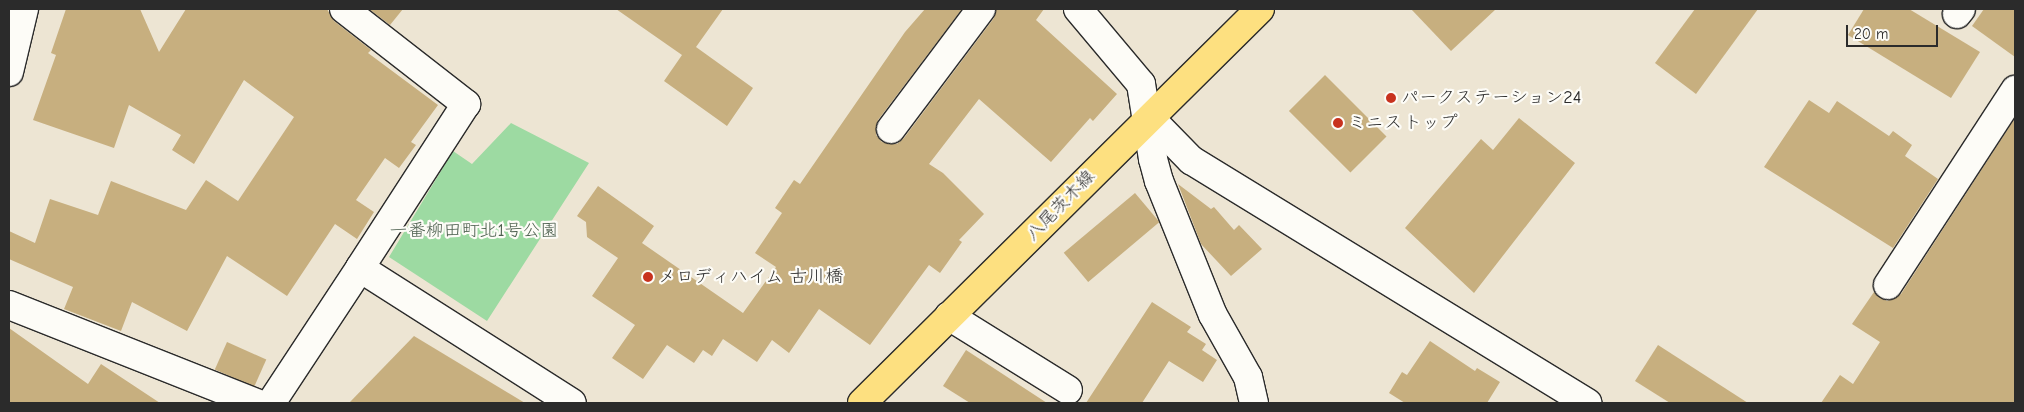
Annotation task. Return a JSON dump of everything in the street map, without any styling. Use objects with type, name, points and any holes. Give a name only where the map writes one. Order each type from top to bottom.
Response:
[{"type":"main road","name":"八尾茨木線","points":[[862,403],[1148,116],[1260,9]]},
{"type":"street","points":[[9,72],[24,9]]},
{"type":"street","points":[[271,403],[466,104],[344,9]]},
{"type":"street","points":[[891,129],[981,9]]},
{"type":"street","points":[[1078,9],[1141,84],[1148,116],[1153,159],[1159,181],[1213,315],[1248,377],[1254,403]]},
{"type":"street","points":[[1888,285],[2015,90]]},
{"type":"street","points":[[1148,116],[1191,160],[1586,403]]},
{"type":"street","points":[[360,268],[572,403]]},
{"type":"street","points":[[9,305],[256,403]]},
{"type":"street","points":[[949,316],[1068,390]]},
{"type":"green space","name":"一番柳田町北1号公園","points":[[511,123],[589,163],[487,321],[389,257],[453,151],[472,164]]},
{"type":"building","points":[[66,9],[140,9],[159,52],[186,9],[327,9],[334,21],[371,50],[368,53],[438,105],[411,142],[416,145],[399,168],[385,158],[356,200],[374,212],[357,239],[335,224],[287,296],[227,256],[187,331],[132,302],[121,331],[64,309],[73,287],[9,259],[9,231],[35,243],[50,199],[98,215],[111,181],[186,210],[206,180],[238,201],[294,117],[244,80],[194,164],[172,150],[181,135],[129,105],[114,148],[33,120],[56,55],[51,53]]},
{"type":"building","points":[[369,9],[403,9],[390,25]]},
{"type":"building","points":[[616,9],[723,9],[696,47],[753,88],[727,126],[664,81],[682,55]]},
{"type":"building","points":[[925,9],[962,9],[878,120],[876,135],[882,142],[897,144],[904,138],[994,18],[996,9],[1044,9],[1036,20],[1117,94],[1093,121],[1090,118],[1051,162],[979,99],[929,164],[943,173],[984,214],[959,240],[962,242],[940,273],[929,265],[870,345],[819,309],[789,353],[772,340],[757,362],[723,339],[712,356],[703,350],[694,363],[667,345],[643,379],[612,358],[635,325],[592,296],[618,258],[587,237],[586,222],[577,216],[598,186],[654,226],[642,243],[743,313],[776,267],[755,253],[782,213],[775,208],[794,180],[800,184],[905,32]]},
{"type":"building","points":[[1411,9],[1496,9],[1451,51]]},
{"type":"building","points":[[1695,9],[1758,9],[1696,94],[1655,63]]},
{"type":"building","points":[[1864,9],[1909,9],[1980,52],[1951,98],[1848,35]]},
{"type":"building","points":[[1984,9],[2015,9],[2015,57],[1972,26]]},
{"type":"building","name":"ミニストップ","points":[[1325,75],[1387,137],[1350,173],[1289,111]]},
{"type":"building","points":[[1809,100],[1829,113],[1837,101],[1889,136],[1893,131],[1912,145],[1905,156],[1938,179],[1893,248],[1764,167]]},
{"type":"building","points":[[1519,118],[1575,163],[1474,293],[1405,228],[1481,139],[1493,150]]},
{"type":"building","points":[[2015,118],[2015,403],[1821,403],[1840,375],[1853,384],[1880,342],[1852,324],[1874,292],[1887,301],[1901,294]]},
{"type":"building","points":[[1178,184],[1211,209],[1214,207],[1234,230],[1239,225],[1262,249],[1231,276],[1201,244]]},
{"type":"building","points":[[1135,193],[1159,222],[1088,282],[1064,253]]},
{"type":"building","points":[[1152,302],[1191,327],[1187,332],[1206,344],[1202,350],[1217,360],[1203,382],[1169,361],[1142,403],[1086,403]]},
{"type":"building","points":[[9,328],[88,384],[101,364],[160,403],[9,403]]},
{"type":"building","points":[[414,336],[525,403],[349,403]]},
{"type":"building","points":[[1430,341],[1475,371],[1477,368],[1500,382],[1487,403],[1405,403],[1389,393],[1402,372],[1407,375]]},
{"type":"building","points":[[227,342],[266,359],[254,387],[215,369]]},
{"type":"building","points":[[1658,345],[1748,403],[1670,403],[1635,381]]},
{"type":"building","points":[[966,350],[1047,403],[970,403],[943,386]]},
{"type":"place","name":"パークステーション24","points":[[1391,98]]},
{"type":"place","name":"ミニストップ","points":[[1338,123]]},
{"type":"place","name":"メロディハイム 古川橋","points":[[648,277]]}]
